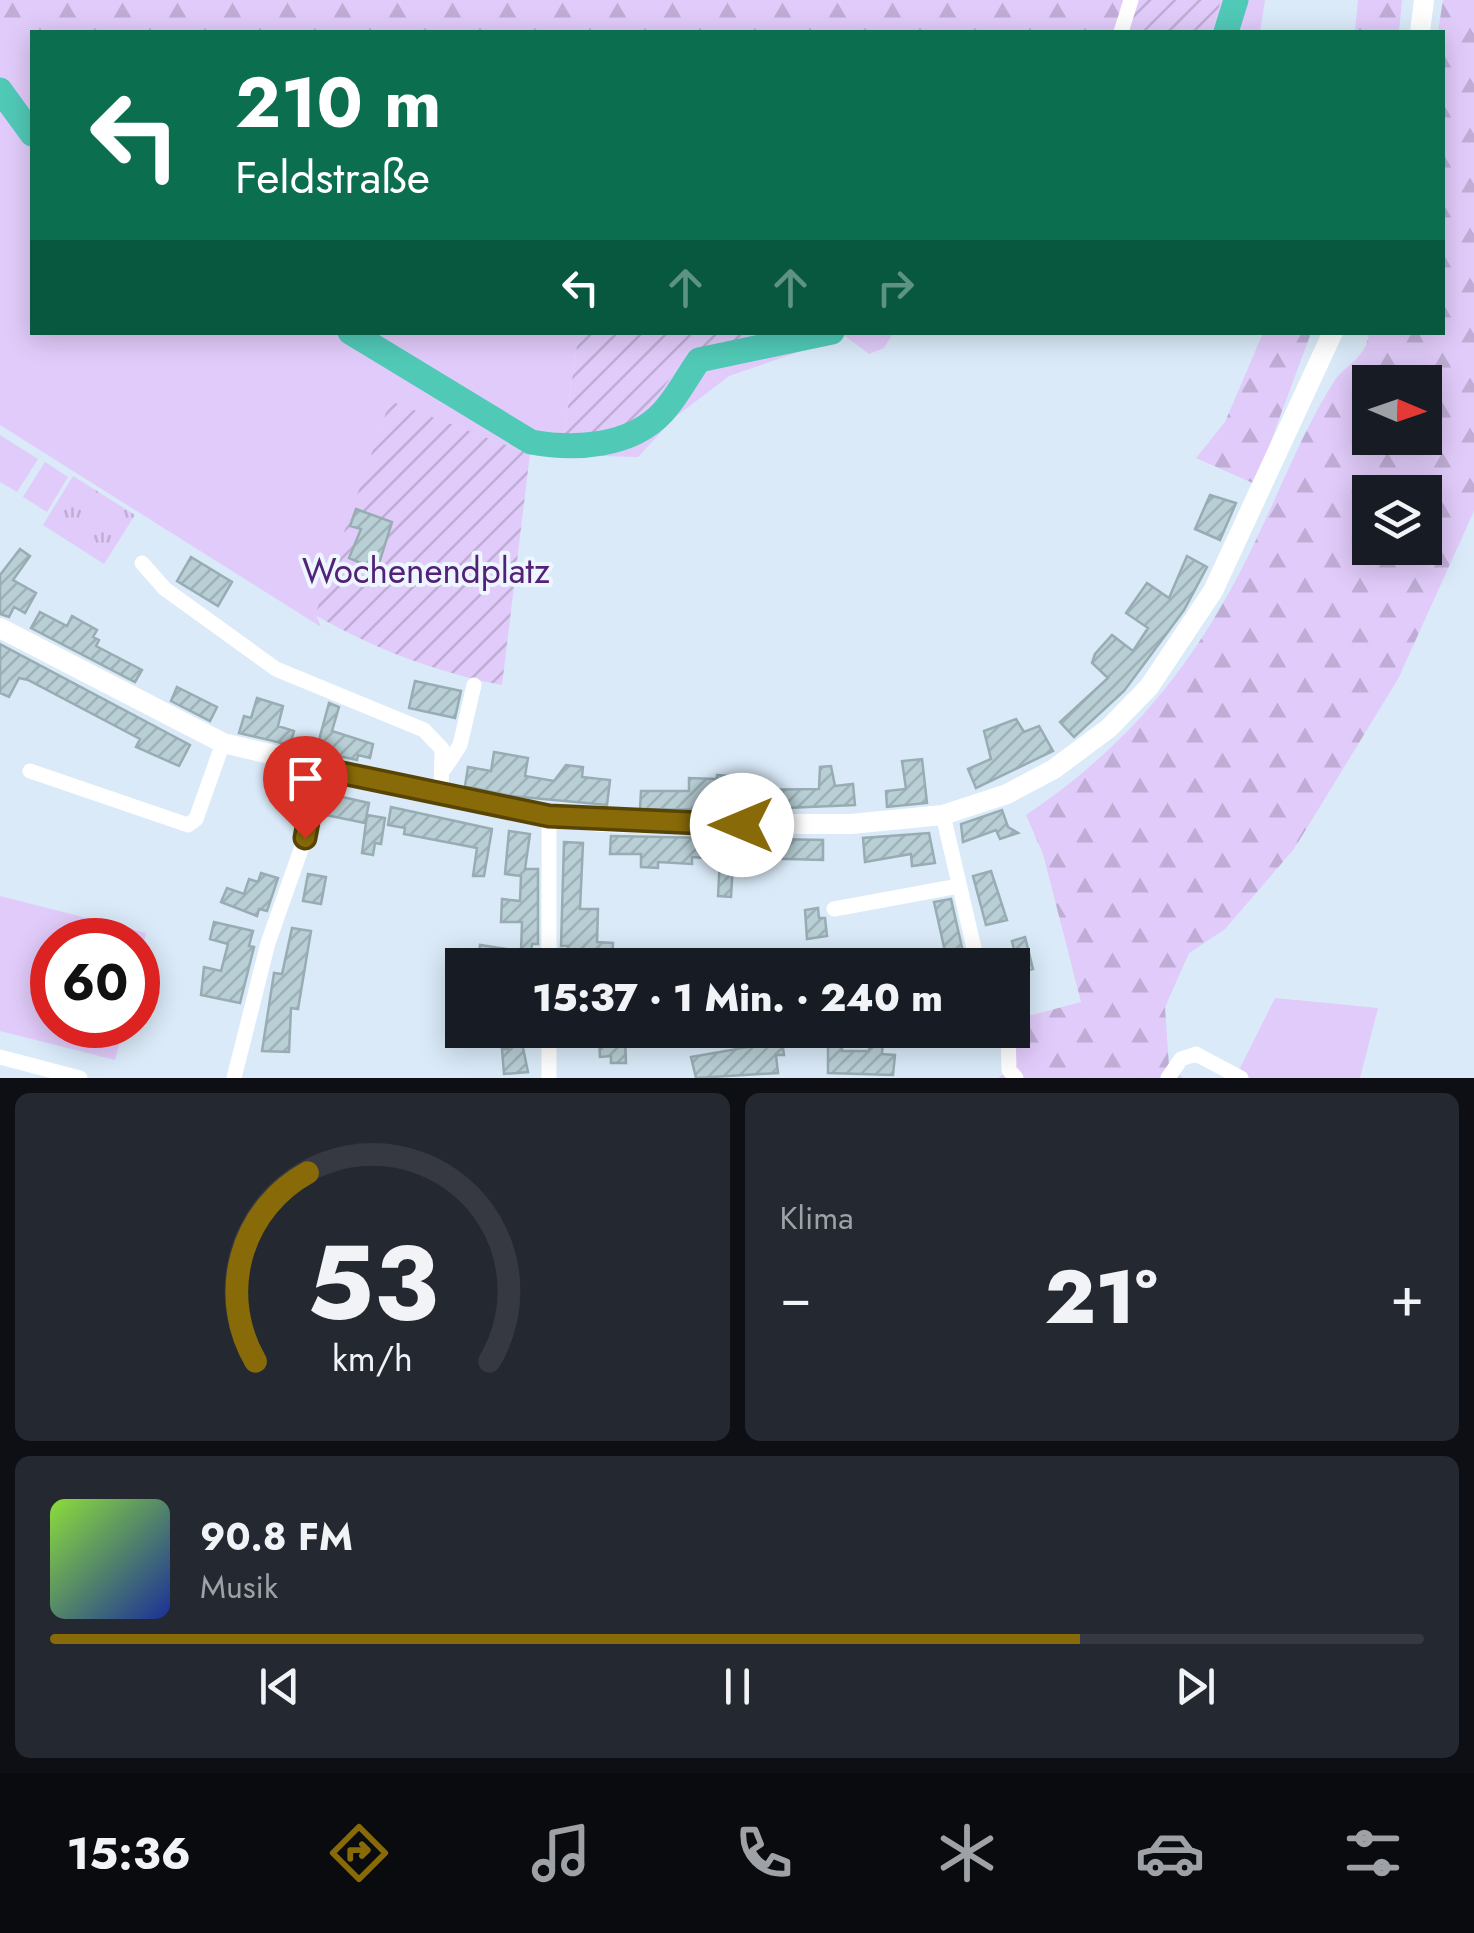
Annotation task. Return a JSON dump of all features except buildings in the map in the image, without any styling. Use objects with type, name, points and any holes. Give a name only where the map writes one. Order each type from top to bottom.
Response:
[{"type":"main road","points":[[1420,30],[1424,0]]},
{"type":"main road","points":[[0,628],[223,744],[549,816],[636,823],[814,825],[943,815],[1007,794],[1034,780],[1091,743],[1129,708],[1198,620],[1332,335]]},
{"type":"street","points":[[1122,30],[1131,0]]},
{"type":"street","points":[[142,563],[177,599],[276,669],[424,730],[442,749],[445,768],[441,794]]},
{"type":"street","points":[[445,768],[460,745],[474,685]]},
{"type":"street","points":[[30,771],[188,825],[196,819],[223,744]]},
{"type":"street","points":[[234,1078],[268,943],[305,838],[318,768]]},
{"type":"street","points":[[943,815],[974,948]]},
{"type":"street","points":[[549,816],[549,948]]},
{"type":"street","points":[[834,909],[959,886]]},
{"type":"street","points":[[548,1048],[549,1078]]},
{"type":"street","points":[[1008,1048],[1009,1070],[1016,1078]]},
{"type":"street","points":[[1168,1078],[1181,1059],[1196,1054],[1241,1078]]},
{"type":"street","points":[[0,1057],[80,1078]]},
{"type":"green space","points":[[0,0],[1131,0],[1122,30],[30,30],[30,70],[0,41]]},
{"type":"green space","points":[[1131,0],[1221,0],[1213,30],[1122,30]]},
{"type":"green space","points":[[1221,0],[1265,0],[1260,30],[1213,30]]},
{"type":"green space","points":[[1358,0],[1402,0],[1399,30],[1355,30]]},
{"type":"green space","points":[[1443,0],[1474,0],[1474,511],[1398,679],[1294,849],[1225,929],[1189,953],[1165,1007],[1169,1066],[1183,1078],[998,1078],[1009,1070],[1011,1048],[1030,1048],[1030,1016],[1081,1002],[1043,854],[1026,815],[1099,759],[1186,662],[1233,586],[1323,400],[1335,380],[1361,354],[1368,335],[1445,335],[1445,30],[1438,30]]},
{"type":"green space","points":[[0,41],[30,70],[30,335],[579,335],[563,439],[641,418],[674,373],[698,351],[759,335],[892,335],[884,348],[869,354],[845,336],[729,376],[674,418],[638,457],[530,454],[390,402],[316,615],[321,627],[0,425]]},
{"type":"green space","points":[[579,335],[759,335],[698,351],[674,373],[641,418],[597,438],[563,440]]},
{"type":"green space","points":[[1262,335],[1310,335],[1255,484],[1196,458],[1225,422]]},
{"type":"green space","name":"Wochenendplatz","points":[[390,401],[530,454],[502,685],[406,658],[315,615]]},
{"type":"green space","points":[[0,435],[38,459],[17,492],[0,482]]},
{"type":"green space","points":[[45,462],[68,477],[47,512],[23,497]]},
{"type":"green space","points":[[73,476],[135,515],[104,564],[43,525]]},
{"type":"green space","points":[[0,896],[87,918],[30,918],[30,1039],[0,1031]]},
{"type":"green space","points":[[1275,998],[1378,1008],[1360,1078],[1241,1078],[1237,1074]]},
{"type":"green space","points":[[67,1048],[118,1048],[115,1060]]},
{"type":"waterway","points":[[1227,30],[1236,0]]},
{"type":"waterway","points":[[0,90],[30,131]]},
{"type":"waterway","points":[[355,335],[531,442],[566,446],[619,439],[650,424],[668,406],[699,360],[818,335]]},
{"type":"route","points":[[305,838],[318,768],[549,816],[601,822],[742,825]]}]
